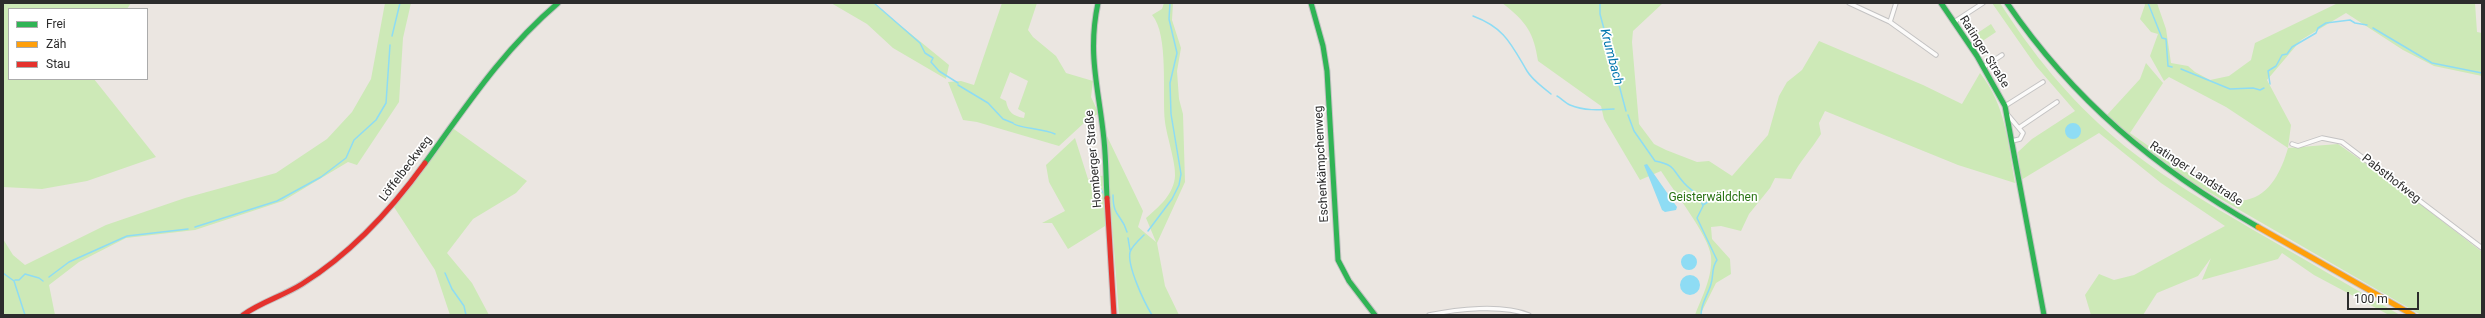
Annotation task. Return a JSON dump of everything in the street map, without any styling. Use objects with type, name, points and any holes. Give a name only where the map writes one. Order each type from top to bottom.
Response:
[{"type":"street","name":"Löffelbeckweg","points":[[242,315],[297,288],[369,232],[420,172],[484,80],[542,15],[558,3]]},
{"type":"street","name":"Homberger Straße","points":[[1098,3],[1093,27],[1092,54],[1104,140],[1114,315]]},
{"type":"street","name":"Eschenkämpchenweg","points":[[1311,3],[1323,46],[1327,71],[1338,260],[1349,281],[1375,315]]},
{"type":"street","points":[[1849,3],[1890,22],[1936,54]]},
{"type":"street","points":[[1890,22],[1896,3]]},
{"type":"street","name":"Ratinger Straße","points":[[1941,3],[1984,66],[2005,106],[2044,315]]},
{"type":"street","points":[[1954,22],[1983,3]]},
{"type":"street","name":"Ratinger Landstraße","points":[[2007,3],[2046,57],[2081,97],[2113,127],[2158,164],[2220,203],[2413,315]]},
{"type":"street","points":[[1984,66],[2002,55]]},
{"type":"street","points":[[2005,106],[2043,82]]},
{"type":"street","points":[[2020,127],[2057,102]]},
{"type":"street","points":[[2007,114],[2020,127],[2022,136],[2020,139],[2012,140]]},
{"type":"street","name":"Pabsthofweg","points":[[2292,144],[2298,146],[2322,138],[2342,142],[2482,248]]},
{"type":"street","points":[[1429,315],[1468,309],[1518,311],[1529,315]]},
{"type":"green space","points":[[3,3],[131,3],[128,8],[8,8],[8,80],[95,80],[156,157],[87,181],[42,189],[3,187]]},
{"type":"green space","points":[[385,3],[411,3],[403,38],[399,102],[357,165],[348,162],[283,201],[195,230],[126,238],[79,262],[49,285],[55,315],[3,315],[3,239],[13,255],[25,265],[106,225],[185,198],[276,173],[327,139],[352,112],[371,79]]},
{"type":"green space","points":[[831,3],[873,3],[949,65],[946,79],[893,48],[867,24]]},
{"type":"green space","points":[[1002,3],[1037,3],[1028,30],[1033,37],[1056,56],[1066,73],[1093,81],[1091,97],[1099,114],[1087,118],[1084,123],[1059,146],[977,122],[963,120],[948,82],[961,81],[974,85]],"holes":[[[1010,72],[1028,81],[1018,109],[1025,113],[1024,118],[1012,113],[1008,108],[1006,101],[1000,98]]]},
{"type":"green space","points":[[1164,3],[1173,3],[1172,20],[1181,48],[1177,71],[1179,99],[1183,114],[1185,182],[1157,243],[1165,286],[1179,315],[1119,315],[1105,132],[1143,211],[1138,227],[1156,242],[1146,218],[1165,200],[1172,189],[1175,176],[1174,164],[1165,122],[1164,66],[1161,36],[1152,15],[1162,9]]},
{"type":"green space","name":"Geisterwäldchen","points":[[1502,3],[1663,3],[1633,31],[1632,42],[1639,124],[1654,144],[1697,162],[1709,161],[1732,176],[1768,135],[1779,96],[1787,82],[1802,70],[1819,41],[1923,85],[1962,104],[1980,73],[1989,86],[2001,112],[2008,139],[2015,183],[1958,165],[1825,111],[1819,123],[1821,134],[1791,179],[1775,178],[1770,188],[1749,214],[1741,231],[1721,226],[1711,227],[1712,239],[1730,259],[1731,274],[1716,283],[1700,315],[1695,315],[1709,279],[1711,256],[1709,247],[1690,213],[1661,171],[1640,180],[1604,119],[1601,106],[1538,61],[1534,43],[1528,28]]},
{"type":"green space","points":[[1992,3],[2000,3],[2025,40],[2052,75],[2098,123],[2133,153],[2209,204],[2400,315],[2389,315],[2314,275],[2282,253],[2278,259],[2202,280],[2211,258],[2198,276],[2157,293],[2143,315],[2091,315],[2085,295],[2099,274],[2114,280],[2134,275],[2225,226],[2161,183],[2099,133],[2021,180],[2018,152],[2032,139],[2075,111],[2036,66]]},
{"type":"green space","points":[[2144,3],[2157,3],[2166,29],[2171,63],[2188,66],[2195,72],[2210,80],[2229,76],[2251,60],[2255,43],[2338,3],[2475,3],[2477,32],[2482,33],[2482,76],[2434,66],[2403,50],[2346,13],[2301,40],[2267,80],[2291,125],[2288,148],[2226,107],[2169,77],[2164,81],[2150,56],[2158,34],[2151,32],[2140,19],[2145,5]]},
{"type":"green space","points":[[1991,24],[1996,32],[1975,46],[1970,38]]},
{"type":"green space","points":[[2146,63],[2163,83],[2130,133],[2188,173],[2236,199],[2246,200],[2255,197],[2269,187],[2279,172],[2288,148],[2338,144],[2388,179],[2482,252],[2482,315],[2421,315],[2193,183],[2151,155],[2107,115],[2140,79]]},
{"type":"green space","points":[[451,127],[527,181],[516,193],[473,219],[447,253],[472,283],[489,315],[450,315],[435,270],[394,207]]},
{"type":"green space","points":[[1075,138],[1088,179],[1105,175],[1105,226],[1068,249],[1052,223],[1042,223],[1065,211],[1049,182],[1046,165]]},
{"type":"water","points":[[2073,123],[2080,128],[2081,131],[2076,138],[2073,139],[2066,134],[2065,131],[2070,124]]},
{"type":"water","points":[[1647,164],[1677,207],[1676,210],[1665,212],[1662,210],[1644,165]]},
{"type":"water","points":[[1689,254],[1696,259],[1697,262],[1692,269],[1689,270],[1682,265],[1681,262],[1686,255]]},
{"type":"water","points":[[1690,275],[1697,278],[1700,285],[1697,292],[1690,295],[1683,292],[1680,285],[1683,278]]},
{"type":"waterway","points":[[392,36],[400,3]]},
{"type":"waterway","points":[[874,3],[920,43],[925,53],[933,58],[931,62],[939,71],[958,83]]},
{"type":"waterway","points":[[1148,231],[1172,199],[1179,185],[1181,174],[1171,114],[1170,83],[1177,53],[1169,19],[1170,3]]},
{"type":"waterway","name":"Krumbach","points":[[1600,3],[1600,14],[1626,111]]},
{"type":"waterway","points":[[2148,3],[2162,38],[2166,39],[2168,66],[2172,67]]},
{"type":"waterway","points":[[1473,16],[1493,26],[1500,32],[1511,45],[1529,75],[1551,94]]},
{"type":"waterway","points":[[2270,84],[2268,71],[2276,66],[2282,55],[2287,54],[2292,47],[2316,33],[2318,28],[2326,23],[2350,20],[2355,23],[2367,25]]},
{"type":"waterway","points":[[2373,28],[2432,63],[2482,73]]},
{"type":"waterway","points":[[195,227],[277,201],[321,177],[346,158],[354,140],[376,120],[386,103],[390,45]]},
{"type":"waterway","points":[[2181,69],[2230,89],[2253,88],[2260,90],[2264,88]]},
{"type":"waterway","points":[[958,85],[988,103],[1003,119],[1013,123]]},
{"type":"waterway","points":[[1557,96],[1575,107],[1597,110],[1614,109]]},
{"type":"waterway","name":"Krumbach","points":[[1628,115],[1634,131],[1655,161],[1670,166],[1684,183],[1698,195],[1702,202],[1703,206],[1697,218],[1717,260],[1714,266],[1710,288],[1702,307],[1701,315]]},
{"type":"waterway","points":[[1014,124],[1021,127],[1055,134]]},
{"type":"waterway","points":[[1097,177],[1099,187],[1104,194]]},
{"type":"waterway","points":[[1113,195],[1114,208],[1123,222],[1127,232]]},
{"type":"waterway","points":[[1703,205],[1719,195],[1732,196]]},
{"type":"waterway","points":[[49,277],[69,262],[127,236],[188,229]]},
{"type":"waterway","points":[[1144,235],[1131,250],[1130,258],[1137,284],[1152,315]]},
{"type":"waterway","points":[[1128,238],[1130,250]]},
{"type":"waterway","points":[[3,273],[14,281],[25,315]]},
{"type":"waterway","points":[[445,273],[452,289],[464,306],[466,315]]},
{"type":"waterway","points":[[15,280],[19,280],[25,274],[39,278],[43,281]]},
{"type":"traffic: fast","points":[[425,163],[471,99],[503,59],[538,21],[558,3]]},
{"type":"traffic: fast","points":[[1098,3],[1095,22],[1094,56],[1104,140],[1107,198]]},
{"type":"traffic: fast","points":[[1311,3],[1323,46],[1327,71],[1338,260],[1349,281],[1375,315]]},
{"type":"traffic: fast","points":[[1941,3],[1977,56],[2005,106],[2044,315]]},
{"type":"traffic: fast","points":[[2007,3],[2060,71],[2119,130],[2185,181],[2258,227]]},
{"type":"traffic: slow","points":[[2258,227],[2413,315]]},
{"type":"traffic: jam","points":[[243,315],[257,306],[302,284],[338,259],[370,230],[425,163]]},
{"type":"traffic: jam","points":[[1107,198],[1114,315]]}]
